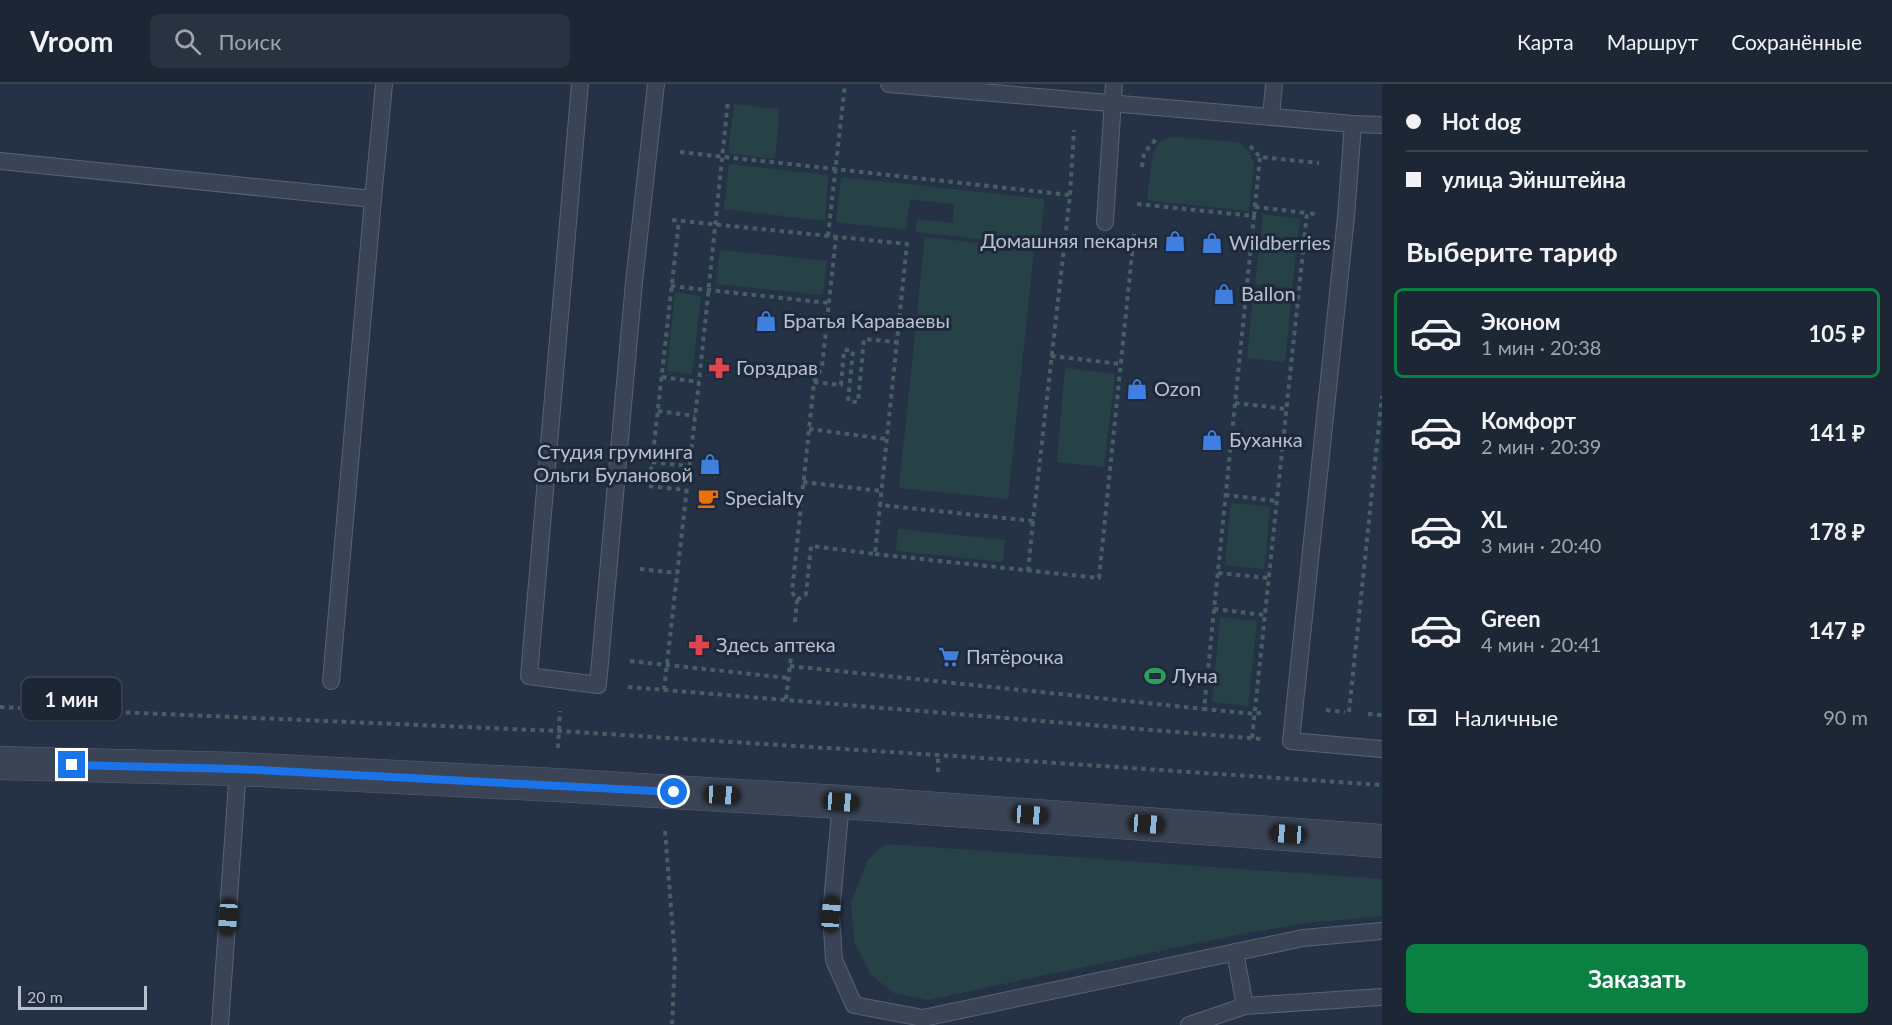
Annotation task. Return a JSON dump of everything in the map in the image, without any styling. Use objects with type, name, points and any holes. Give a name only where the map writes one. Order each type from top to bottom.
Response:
[{"type":"street","points":[[0,763],[238,769],[841,802],[1382,841]]},
{"type":"lane","points":[[331,681],[384,84]]},
{"type":"lane","points":[[580,84],[529,676],[598,685],[634,282],[656,84]]},
{"type":"lane","points":[[888,84],[1382,125]]},
{"type":"lane","points":[[1105,222],[1114,84]]},
{"type":"lane","points":[[1271,117],[1274,84]]},
{"type":"lane","points":[[1353,124],[1346,217],[1291,741],[1382,749]]},
{"type":"lane","points":[[0,161],[373,199]]},
{"type":"lane","points":[[220,1025],[238,769]]},
{"type":"lane","points":[[841,802],[831,914],[834,960],[854,1005],[923,1018],[1303,938],[1382,931]]},
{"type":"lane","points":[[1235,952],[1245,1006]]},
{"type":"lane","points":[[1189,1025],[1245,1006],[1382,997]]},
{"type":"path","points":[[828,236],[845,84]]},
{"type":"path","points":[[664,690],[728,101]]},
{"type":"path","points":[[1028,570],[1070,195],[1077,101]]},
{"type":"path","points":[[1142,171],[1144,153],[1166,129]]},
{"type":"path","points":[[1204,709],[1260,157],[1246,143]]},
{"type":"path","points":[[650,149],[1070,195]]},
{"type":"path","points":[[1136,215],[1137,204],[1254,216]]},
{"type":"path","points":[[1255,207],[1346,217]]},
{"type":"path","points":[[1252,738],[1307,213]]},
{"type":"path","points":[[641,217],[907,244],[875,554]]},
{"type":"path","points":[[648,498],[679,221]]},
{"type":"path","points":[[797,600],[806,594],[811,546],[1099,578],[1135,226]]},
{"type":"path","points":[[795,622],[797,600],[792,592],[803,482],[814,382],[822,367],[836,237]]},
{"type":"path","points":[[634,282],[829,303]]},
{"type":"path","points":[[1247,289],[1299,296]]},
{"type":"path","points":[[814,382],[841,385],[844,350],[853,351],[848,401],[858,402],[864,339],[897,342]]},
{"type":"path","points":[[1052,356],[1121,364]]},
{"type":"path","points":[[662,377],[699,382]]},
{"type":"path","points":[[1349,712],[1382,396]]},
{"type":"path","points":[[1235,403],[1287,409]]},
{"type":"path","points":[[658,411],[695,416]]},
{"type":"path","points":[[809,429],[886,439]]},
{"type":"path","points":[[652,462],[689,466]]},
{"type":"path","points":[[803,482],[881,490]]},
{"type":"path","points":[[649,486],[687,490]]},
{"type":"path","points":[[1226,495],[1277,501]]},
{"type":"path","points":[[880,506],[1033,521]]},
{"type":"path","points":[[639,580],[640,569],[677,573]]},
{"type":"path","points":[[1218,573],[1269,578]]},
{"type":"path","points":[[1214,609],[1265,615]]},
{"type":"path","points":[[786,699],[791,657]]},
{"type":"path","points":[[628,669],[629,660],[788,678]]},
{"type":"path","points":[[790,666],[1254,714],[1295,708]]},
{"type":"path","points":[[627,678],[627,687],[1291,741]]},
{"type":"path","points":[[558,752],[562,680]]},
{"type":"path","points":[[0,707],[558,731],[1382,785]]},
{"type":"path","points":[[937,775],[938,755]]},
{"type":"path","points":[[665,828],[675,958],[672,1025]]},
{"type":"green space","points":[[734,104],[777,109],[779,119],[775,159],[728,153]]},
{"type":"green space","points":[[1172,137],[1238,142],[1249,151],[1254,164],[1249,211],[1147,200],[1153,152],[1160,142]]},
{"type":"green space","points":[[729,164],[828,175],[825,221],[724,209]]},
{"type":"green space","points":[[841,177],[1045,199],[1039,246],[916,232],[917,219],[953,223],[954,204],[910,199],[906,230],[836,222]]},
{"type":"green space","points":[[1263,214],[1300,219],[1292,288],[1255,284]]},
{"type":"green space","points":[[925,237],[1034,249],[1008,499],[899,488]]},
{"type":"green space","points":[[720,250],[827,261],[823,295],[716,284]]},
{"type":"green space","points":[[675,292],[701,296],[692,374],[667,371]]},
{"type":"green space","points":[[1253,296],[1291,300],[1285,362],[1247,358]]},
{"type":"green space","points":[[1065,368],[1115,374],[1104,467],[1057,462]]},
{"type":"green space","points":[[1231,503],[1270,507],[1264,569],[1225,565]]},
{"type":"green space","points":[[898,529],[1005,540],[1003,562],[896,551]]},
{"type":"green space","points":[[1220,617],[1257,621],[1248,706],[1212,702]]},
{"type":"green space","points":[[885,844],[1382,879],[1382,916],[1306,923],[1232,936],[927,1000],[894,993],[870,974],[854,941],[851,903],[868,860]]},
{"type":"place","name":"Домашняя пекарня","points":[[1175,241]]},
{"type":"place","name":"Wildberries","points":[[1212,243]]},
{"type":"place","name":"Ballon","points":[[1224,294]]},
{"type":"place","name":"Братья Караваевы","points":[[766,321]]},
{"type":"place","name":"Горздрав","points":[[719,368]]},
{"type":"place","name":"Ozon","points":[[1137,389]]},
{"type":"place","name":"Буханка","points":[[1212,440]]},
{"type":"place","name":"Студия груминга Ольги Булановой","points":[[710,464]]},
{"type":"place","name":"Specialty","points":[[708,498]]},
{"type":"place","name":"Здесь аптека","points":[[699,645]]},
{"type":"place","name":"Пятёрочка","points":[[949,657]]},
{"type":"place","name":"Луна","points":[[1155,676]]},
{"type":"route","points":[[72,765],[238,769],[674,792]]}]
